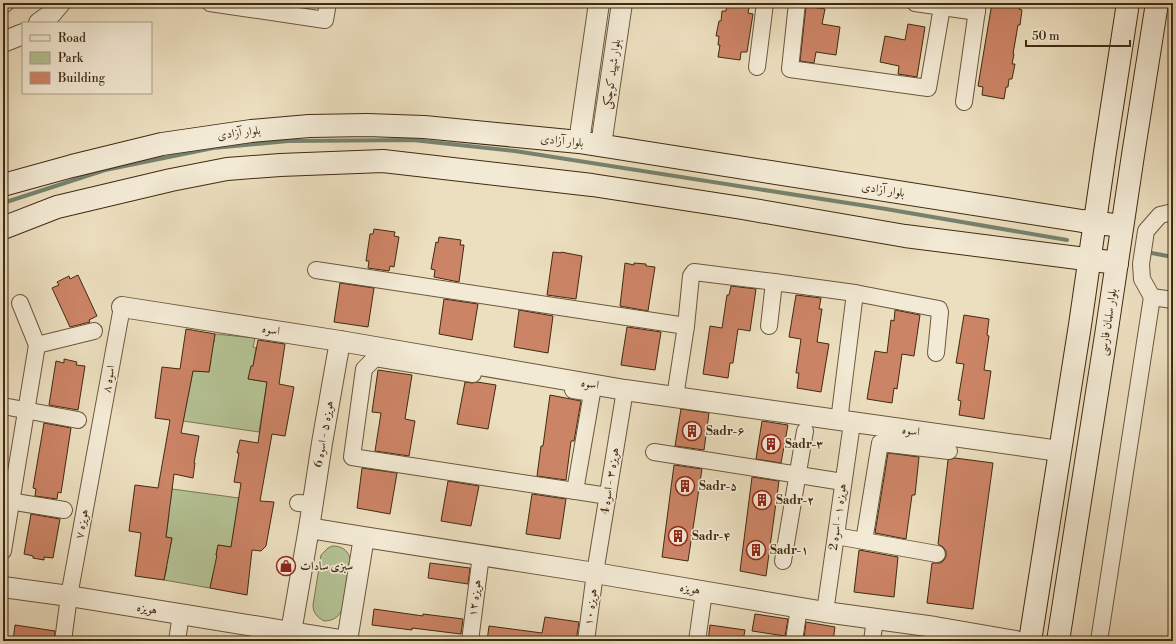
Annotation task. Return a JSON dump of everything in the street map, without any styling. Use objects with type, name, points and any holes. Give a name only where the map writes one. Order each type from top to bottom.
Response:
[{"type":"main road","points":[[1030,641],[1080,326],[1128,3]]},
{"type":"main road","name":"بلوار سلمان فارسی","points":[[1060,641],[1118,263],[1132,155],[1157,3]]},
{"type":"main road","name":"بلوار آزادی","points":[[3,185],[162,144],[251,131],[309,126],[367,125],[424,127],[601,145],[1122,226]]},
{"type":"main road","points":[[1105,152],[1132,155]]},
{"type":"main road","points":[[3,228],[57,207],[171,180],[227,169],[280,165],[383,161],[484,171],[592,185],[742,208],[905,236],[1089,261],[1118,263]]},
{"type":"main road","points":[[1080,326],[1108,329]]},
{"type":"street","points":[[40,22],[49,16],[60,3]]},
{"type":"street","points":[[210,3],[325,20],[328,3]]},
{"type":"street","name":"بلوار شهید کوچکی","points":[[579,142],[599,3]]},
{"type":"street","name":"بلوار شهید کوچکی","points":[[601,145],[622,3]]},
{"type":"street","points":[[757,67],[766,3]]},
{"type":"street","points":[[797,3],[790,68],[928,88],[942,7]]},
{"type":"street","points":[[915,3],[942,7],[977,8],[964,102]]},
{"type":"street","points":[[3,42],[22,34]]},
{"type":"street","points":[[584,106],[588,111],[595,113],[601,112],[607,108]]},
{"type":"street","points":[[1099,641],[1152,297],[1142,279],[1141,264],[1146,231],[1160,215],[1173,212]]},
{"type":"street","points":[[316,270],[686,326]]},
{"type":"street","points":[[675,397],[686,326],[691,276],[694,272],[855,293],[939,309],[940,312],[936,353]]},
{"type":"street","points":[[769,326],[774,282]]},
{"type":"street","name":"هویزه ۱ - اسوه 2","points":[[825,612],[843,482],[845,422],[855,293]]},
{"type":"street","points":[[1152,297],[1173,300]]},
{"type":"street","points":[[3,551],[7,501],[26,411],[37,346],[20,303]]},
{"type":"street","name":"اسوه","points":[[122,307],[340,341],[625,390],[1059,451]]},
{"type":"street","name":"اسوه ۸","points":[[96,452],[122,307]]},
{"type":"street","points":[[37,346],[94,331]]},
{"type":"street","name":"هویزه ۵ - اسوه 6","points":[[310,528],[305,504],[340,341]]},
{"type":"street","points":[[575,491],[592,393],[375,358],[364,369],[352,457],[575,491],[608,496]]},
{"type":"street","name":"هویزه ۳ - اسوه 4","points":[[596,573],[625,390]]},
{"type":"street","points":[[3,406],[78,420]]},
{"type":"street","points":[[783,561],[805,430]]},
{"type":"street","points":[[864,541],[880,443],[949,451]]},
{"type":"street","name":"هویزه ۷","points":[[63,641],[69,596],[96,452]]},
{"type":"street","points":[[654,452],[843,482]]},
{"type":"street","points":[[7,501],[64,510]]},
{"type":"street","points":[[292,632],[310,528]]},
{"type":"street","name":"هویزه","points":[[310,528],[364,538],[596,573],[874,619],[934,634],[1016,641]]},
{"type":"street","points":[[836,536],[937,554]]},
{"type":"street","name":"هویزه","points":[[3,587],[69,596],[347,641],[364,538]]},
{"type":"street","name":"هویزه ۱۲","points":[[470,641],[481,555]]},
{"type":"street","name":"هویزه ۱۰","points":[[586,641],[596,573]]},
{"type":"street","points":[[698,641],[704,592]]},
{"type":"street","points":[[794,641],[799,607]]},
{"type":"street","points":[[178,641],[181,614]]},
{"type":"street","points":[[872,641],[874,619]]},
{"type":"green space","points":[[215,334],[255,338],[253,347],[256,348],[253,366],[251,367],[248,379],[267,382],[259,432],[183,421],[193,371],[209,372],[211,360],[207,359],[209,342],[214,342]]},
{"type":"green space","points":[[172,489],[239,498],[231,547],[218,545],[216,555],[221,556],[213,574],[210,588],[164,580],[167,567],[163,566],[167,548],[170,547],[172,538],[166,537],[169,514],[165,512],[170,504]]},
{"type":"green space","points":[[332,546],[343,549],[347,552],[350,558],[342,610],[334,619],[324,621],[316,614],[313,605],[321,555]]},
{"type":"building","points":[[275,3],[311,3],[310,8]]},
{"type":"building","points":[[727,3],[750,3],[748,13],[753,14],[747,52],[741,52],[740,60],[718,57],[720,45],[718,45],[719,36],[716,36],[719,21],[721,21],[722,11],[726,11]]},
{"type":"building","points":[[992,3],[1020,3],[1019,9],[1022,10],[1013,54],[1012,64],[1015,64],[1012,79],[1009,79],[1004,99],[982,95],[983,87],[978,86]]},
{"type":"building","points":[[806,6],[825,9],[822,24],[840,27],[836,55],[816,52],[814,63],[800,61]]},
{"type":"building","points":[[908,24],[925,27],[917,77],[898,74],[899,66],[880,62],[885,36],[905,40]]},
{"type":"building","points":[[374,229],[395,232],[394,236],[399,237],[394,267],[390,266],[389,271],[368,268],[369,261],[366,261],[370,234],[373,234]]},
{"type":"building","points":[[439,237],[461,240],[460,245],[464,245],[459,282],[434,277],[435,270],[431,269],[436,242],[438,243]]},
{"type":"building","points":[[553,252],[582,256],[576,299],[547,295]]},
{"type":"building","points":[[625,263],[634,265],[634,263],[646,264],[646,266],[655,267],[648,311],[620,306]]},
{"type":"building","points":[[78,275],[97,316],[89,320],[90,322],[70,327],[52,288],[59,285],[57,282],[69,276],[70,279]]},
{"type":"building","points":[[340,283],[374,288],[368,327],[334,322]]},
{"type":"building","points":[[731,286],[756,289],[750,331],[738,329],[733,363],[730,363],[728,378],[703,374],[710,326],[722,328],[727,295],[729,295]]},
{"type":"building","points":[[796,295],[821,298],[819,309],[822,309],[817,342],[829,344],[821,392],[797,388],[799,373],[796,373],[801,339],[789,337]]},
{"type":"building","points":[[444,299],[478,304],[472,340],[439,334]]},
{"type":"building","points":[[519,310],[553,316],[548,353],[514,347]]},
{"type":"building","points":[[895,310],[920,315],[914,356],[902,354],[897,389],[894,388],[892,403],[867,399],[875,351],[887,353],[891,320],[894,321]]},
{"type":"building","points":[[964,315],[989,319],[987,335],[989,336],[984,370],[991,371],[984,419],[959,415],[961,401],[958,400],[964,364],[956,363]]},
{"type":"building","points":[[627,327],[661,332],[655,370],[621,365]]},
{"type":"building","points":[[186,329],[215,334],[209,372],[193,371],[181,433],[199,436],[193,478],[174,474],[166,537],[172,538],[164,580],[135,576],[141,533],[129,531],[135,485],[158,488],[170,420],[155,418],[162,367],[180,369]]},
{"type":"building","points":[[258,340],[285,344],[279,384],[294,387],[285,436],[272,434],[260,501],[274,502],[266,546],[261,551],[252,550],[247,595],[210,588],[218,545],[231,547],[241,483],[234,482],[240,440],[258,443],[267,382],[248,379],[251,366],[253,366]]},
{"type":"building","points":[[64,359],[77,362],[76,365],[85,366],[78,410],[49,405],[56,361],[64,363]]},
{"type":"building","points":[[378,370],[412,375],[405,419],[415,421],[409,456],[375,451],[381,413],[372,412]]},
{"type":"building","points":[[465,382],[496,385],[488,429],[457,424]]},
{"type":"building","points":[[550,395],[581,401],[574,441],[571,441],[566,480],[537,476]]},
{"type":"building","name":"Sadr-۶","points":[[681,409],[709,413],[704,450],[675,446]]},
{"type":"building","name":"Sadr-۳","points":[[762,421],[788,425],[781,463],[756,459]]},
{"type":"building","points":[[44,423],[71,428],[61,493],[58,492],[57,499],[35,496],[36,489],[33,488]]},
{"type":"building","points":[[888,453],[919,457],[915,495],[912,495],[906,539],[875,533]]},
{"type":"building","points":[[955,458],[993,463],[973,609],[927,603],[932,563],[941,563],[946,556],[946,551],[938,544],[948,460]]},
{"type":"building","points":[[674,465],[702,469],[688,561],[662,557]]},
{"type":"building","points":[[362,468],[397,473],[390,514],[357,508]]},
{"type":"building","points":[[752,477],[779,481],[766,576],[740,571]]},
{"type":"building","points":[[448,481],[479,486],[471,526],[441,521]]},
{"type":"building","points":[[532,494],[566,499],[560,539],[526,534]]},
{"type":"building","points":[[31,514],[60,519],[53,558],[44,557],[44,560],[33,558],[33,556],[24,554]]},
{"type":"building","points":[[859,550],[898,557],[894,597],[854,592]]},
{"type":"building","points":[[430,563],[470,568],[468,584],[428,578]]},
{"type":"building","points":[[374,609],[423,616],[423,614],[463,619],[461,634],[372,625]]},
{"type":"building","points":[[755,614],[788,619],[785,636],[752,631]]},
{"type":"building","points":[[545,617],[579,622],[576,641],[487,641],[489,626],[542,633]]},
{"type":"building","points":[[806,622],[835,627],[833,641],[814,641],[804,639]]},
{"type":"building","points":[[15,625],[55,631],[54,641],[13,641]]},
{"type":"building","points":[[710,625],[745,630],[743,641],[708,641]]},
{"type":"waterway","points":[[3,203],[105,170],[213,148],[288,141],[413,140],[515,151],[886,209],[1067,240]]},
{"type":"waterway","points":[[1146,252],[1173,257]]},
{"type":"place","name":"Sadr-۶","points":[[692,431]]},
{"type":"place","name":"Sadr-۳","points":[[771,444]]},
{"type":"place","name":"Sadr-۵","points":[[685,486]]},
{"type":"place","name":"Sadr-۲","points":[[762,500]]},
{"type":"place","name":"Sadr-۴","points":[[678,536]]},
{"type":"place","name":"Sadr-۱","points":[[756,550]]},
{"type":"place","name":"سبزی سادات","points":[[286,566]]}]
